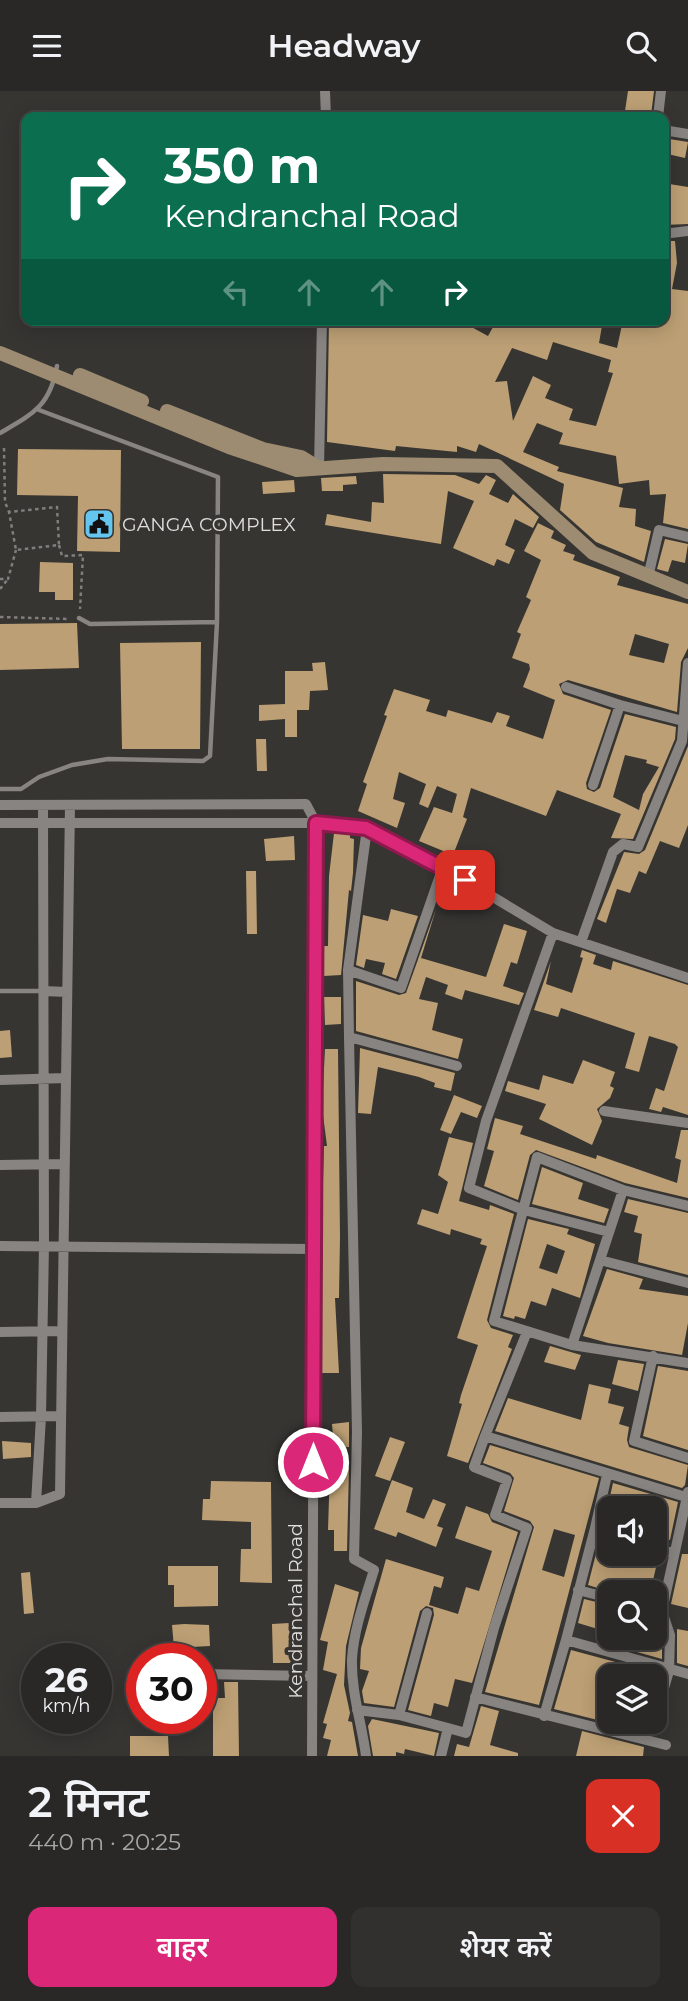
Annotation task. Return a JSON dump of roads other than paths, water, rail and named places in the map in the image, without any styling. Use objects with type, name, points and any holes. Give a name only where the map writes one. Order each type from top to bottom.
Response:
[{"type":"main road","points":[[0,344],[229,447],[297,470],[383,464],[497,466],[593,553],[688,592]]},
{"type":"main road","points":[[0,353],[56,371]]},
{"type":"street","points":[[325,91],[326,112]]},
{"type":"street","points":[[658,112],[661,91]]},
{"type":"street","points":[[669,130],[688,134]]},
{"type":"street","points":[[669,233],[688,231]]},
{"type":"street","points":[[319,468],[322,326]]},
{"type":"street","points":[[648,577],[659,530],[688,537]]},
{"type":"street","points":[[581,942],[613,852],[623,844],[638,846],[682,741],[688,663]]},
{"type":"street","points":[[566,687],[620,705],[683,721]]},
{"type":"street","points":[[593,785],[620,705]]},
{"type":"street","points":[[0,805],[306,804],[316,823]]},
{"type":"street","points":[[36,1503],[41,1417],[44,1245],[43,805]]},
{"type":"street","points":[[0,1503],[36,1503],[60,1494],[69,805]]},
{"type":"street","points":[[0,823],[316,823],[366,828],[443,867],[553,933],[688,978]]},
{"type":"street","name":"Kendranchal Road","points":[[313,1756],[316,823]]},
{"type":"street","points":[[366,828],[348,970],[357,1432],[355,1559],[374,1570],[355,1635],[352,1661],[357,1710],[366,1756]]},
{"type":"street","points":[[348,970],[401,988],[443,867]]},
{"type":"street","points":[[553,933],[486,1121],[469,1188],[524,1210],[609,1232]]},
{"type":"street","points":[[43,991],[67,992]]},
{"type":"street","points":[[349,1037],[457,1066]]},
{"type":"street","points":[[0,1080],[65,1079]]},
{"type":"street","points":[[604,1111],[688,1123]]},
{"type":"street","points":[[688,1206],[623,1190],[537,1157],[494,1321],[572,1345],[688,1363]]},
{"type":"street","points":[[0,1165],[64,1164]]},
{"type":"street","points":[[572,1345],[623,1190]]},
{"type":"street","points":[[0,1246],[314,1249]]},
{"type":"street","points":[[600,1260],[688,1283]]},
{"type":"street","points":[[0,1332],[62,1331]]},
{"type":"street","points":[[357,1710],[399,1715],[466,1733],[494,1628],[527,1528],[495,1515],[507,1480],[474,1467],[527,1332]]},
{"type":"street","points":[[653,1356],[634,1441],[688,1458]]},
{"type":"street","points":[[0,1417],[61,1416]]},
{"type":"street","points":[[485,1436],[607,1475],[687,1494],[665,1580]]},
{"type":"street","points":[[544,1716],[607,1475]]},
{"type":"street","points":[[667,1552],[672,1553]]},
{"type":"street","points":[[578,1590],[597,1595]]},
{"type":"street","points":[[399,1715],[427,1613]]},
{"type":"street","points":[[667,1629],[670,1635],[667,1678]]},
{"type":"street","points":[[566,1640],[669,1671],[688,1674]]},
{"type":"street","points":[[217,1674],[312,1676]]},
{"type":"street","points":[[475,1697],[666,1745]]},
{"type":"street","points":[[441,1756],[448,1728]]},
{"type":"street","points":[[649,1741],[651,1734]]},
{"type":"lane","points":[[0,433],[38,410],[52,389],[56,371]]},
{"type":"lane","points":[[0,789],[21,789],[39,777],[72,765],[108,759],[203,761],[210,756],[217,622],[218,477],[38,410]]},
{"type":"lane","points":[[79,618],[90,624],[217,622]]},
{"type":"lane","points":[[0,991],[43,991]]},
{"type":"place","name":"GANGA COMPLEX","points":[[99,524]]}]
